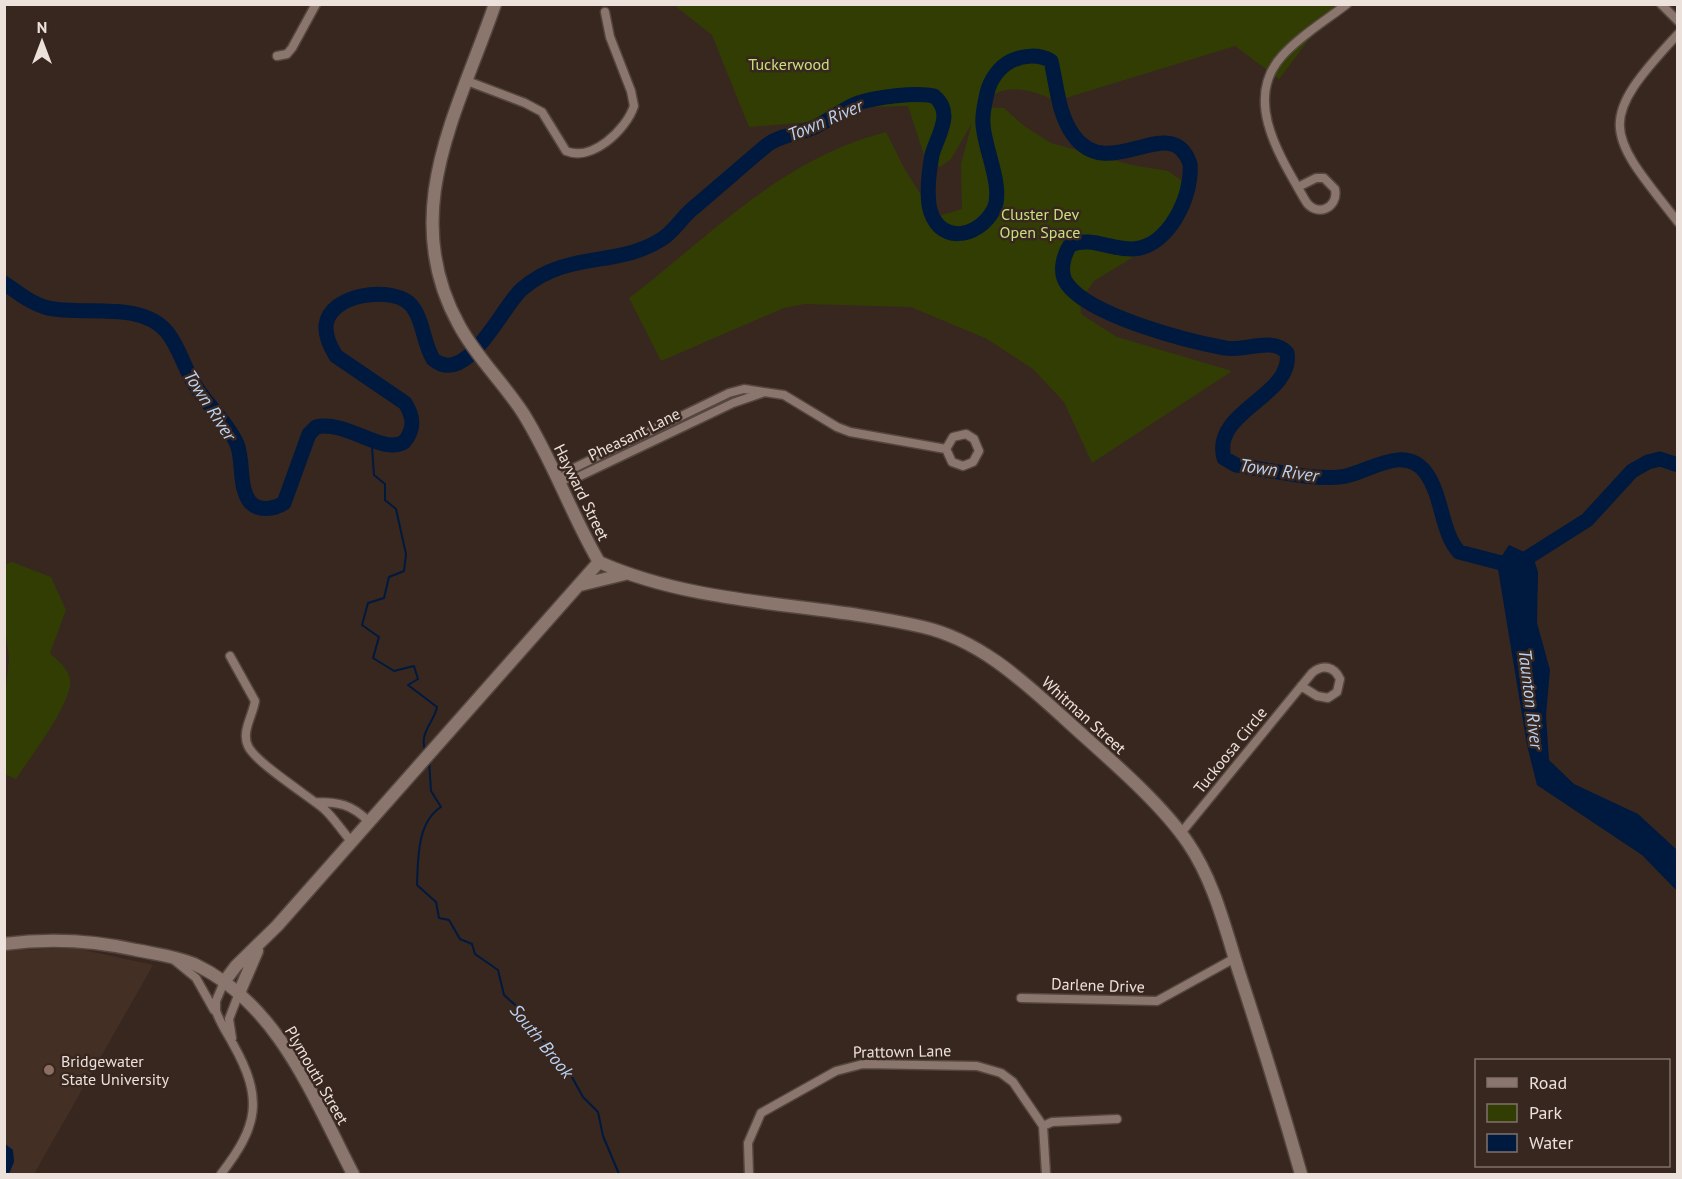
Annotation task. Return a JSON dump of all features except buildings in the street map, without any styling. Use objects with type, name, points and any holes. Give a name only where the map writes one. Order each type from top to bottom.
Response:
[{"type":"street","points":[[277,56],[287,54],[292,48],[316,4]]},
{"type":"street","name":"Hayward Street","points":[[224,982],[599,562],[559,480],[522,413],[470,343],[454,316],[440,283],[434,247],[432,213],[438,161],[495,4]]},
{"type":"street","points":[[1298,187],[1316,178],[1324,178],[1335,189],[1335,201],[1324,210],[1314,209],[1306,202],[1298,187],[1268,126],[1265,110],[1267,85],[1281,57],[1347,4]]},
{"type":"street","points":[[1661,4],[1677,21]]},
{"type":"street","points":[[467,81],[525,103],[542,112],[566,151],[578,154],[592,151],[620,129],[634,106],[610,37],[605,12]]},
{"type":"street","points":[[1677,34],[1630,89],[1621,111],[1619,128],[1622,145],[1630,161],[1677,222]]},
{"type":"street","name":"Pheasant Lane","points":[[559,480],[574,468],[734,391],[747,390],[789,396],[837,427],[850,432],[946,448]]},
{"type":"street","name":"Pheasant Lane","points":[[559,480],[579,477],[733,403],[762,393]]},
{"type":"street","points":[[667,423],[672,432]]},
{"type":"street","points":[[644,434],[649,443]]},
{"type":"street","name":"Whitman Street","points":[[599,562],[625,574],[721,596],[911,624],[960,639],[983,652],[1041,698],[1114,765],[1181,833],[1207,876],[1302,1174]]},
{"type":"street","points":[[580,585],[625,574]]},
{"type":"street","points":[[230,656],[255,701],[246,732],[248,746],[266,766],[315,802],[351,841]]},
{"type":"street","name":"Tuckoosa Circle","points":[[1181,833],[1301,686],[1320,667],[1334,670],[1340,679],[1337,692],[1328,698],[1317,696],[1301,686]]},
{"type":"street","points":[[315,802],[341,802],[358,811],[369,822]]},
{"type":"street","name":"Plymouth Street","points":[[4,944],[52,940],[80,941],[169,956],[192,964],[224,982],[239,993],[268,1023],[288,1052],[353,1174]]},
{"type":"street","name":"Hayward Street","points":[[239,993],[248,967],[262,942]]},
{"type":"street","points":[[169,956],[201,984],[233,1044],[250,1084],[253,1118],[246,1138],[221,1174]]},
{"type":"street","name":"Darlene Drive","points":[[1021,998],[1156,1001],[1235,958]]},
{"type":"street","points":[[221,1024],[215,1004],[224,982]]},
{"type":"street","points":[[233,1044],[229,1019],[239,993]]},
{"type":"street","name":"Prattown Lane","points":[[749,1174],[748,1143],[761,1113],[836,1071],[852,1065],[977,1066],[993,1069],[1013,1082],[1043,1126]]},
{"type":"street","points":[[1046,1174],[1043,1126],[1052,1122],[1117,1119]]},
{"type":"shaded area","name":"Bridgewater State University","points":[[79,949],[153,965],[34,1174],[5,1174],[4,951]]},
{"type":"green space","name":"Cluster Dev Open Space","points":[[674,5],[1335,5],[1279,79],[1235,46],[1056,101],[1037,93],[1016,89],[997,93],[989,98],[982,107],[1004,108],[1024,126],[1051,143],[1132,165],[1168,171],[1191,187],[1187,208],[1171,234],[1094,281],[1080,301],[1081,314],[1117,337],[1232,371],[1092,463],[1064,402],[1033,369],[987,339],[911,307],[805,304],[784,308],[661,361],[629,298],[750,201],[813,160],[848,144],[886,132],[904,168],[935,217],[962,209],[961,164],[972,123],[951,159],[940,167],[924,155],[908,106],[870,107],[810,122],[749,127],[712,35]]},
{"type":"green space","points":[[12,562],[51,577],[66,610],[50,653],[65,668],[70,679],[65,701],[58,715],[16,779],[4,774],[4,708],[9,659],[4,620],[4,565]]},
{"type":"water","name":"Taunton River","points":[[1509,545],[1533,556],[1538,572],[1537,623],[1550,670],[1546,715],[1549,760],[1574,784],[1638,814],[1677,850],[1677,891],[1642,855],[1537,785],[1527,745],[1497,563]]},
{"type":"water","points":[[4,1143],[13,1150],[14,1162],[9,1174],[5,1174]]},
{"type":"waterway","name":"Town River","points":[[4,283],[31,301],[48,308],[127,312],[156,322],[172,338],[193,381],[233,436],[239,451],[246,496],[258,507],[276,507],[284,503],[309,434],[316,427],[340,428],[375,441],[395,445],[404,442],[412,428],[412,418],[405,403],[334,353],[327,338],[326,325],[330,314],[338,306],[349,300],[375,294],[400,298],[414,308],[433,359],[446,365],[458,363],[471,354],[483,341],[522,289],[539,277],[574,264],[627,254],[645,248],[666,236],[691,210],[767,145],[782,137],[816,126],[858,103],[896,96],[934,96],[940,103],[944,117],[932,155],[928,186],[929,205],[933,218],[940,227],[958,234],[968,232],[987,219],[994,209],[996,200],[997,190],[983,124],[990,83],[999,70],[1011,61],[1021,57],[1036,56],[1051,61],[1064,119],[1074,136],[1089,149],[1105,153],[1122,152],[1169,143],[1181,149],[1190,164],[1190,176],[1183,204],[1168,229],[1158,239],[1146,246],[1133,249],[1086,242],[1070,245],[1063,264],[1063,275],[1067,284],[1079,296],[1096,307],[1164,333],[1225,348],[1266,345],[1281,348],[1287,353],[1286,368],[1278,381],[1229,428],[1223,442],[1224,458],[1236,465],[1322,477],[1346,476],[1387,462],[1408,461],[1418,465],[1432,482],[1449,535],[1459,552],[1513,566]]},
{"type":"waterway","name":"South Brook","points":[[375,441],[372,447],[374,475],[385,484],[385,500],[396,509],[406,554],[404,571],[389,577],[384,598],[368,603],[362,625],[379,637],[373,658],[394,671],[414,666],[418,679],[408,685],[437,707],[425,733],[425,750]]},
{"type":"waterway","points":[[1516,565],[1587,520],[1632,471],[1648,462],[1660,459],[1678,465]]},
{"type":"waterway","name":"South Brook","points":[[429,761],[431,791],[441,807],[433,814],[423,831],[417,885],[436,902],[439,918],[449,920],[460,939],[472,944],[475,954],[498,970],[504,995],[523,1012],[539,1038],[550,1046],[556,1059],[568,1070],[583,1097],[598,1112],[603,1136],[619,1174]]},
{"type":"place","name":"Bridgewater State University","points":[[49,1070]]},
{"type":"park label","name":"Tuckerwood","points":[[789,64]]}]
